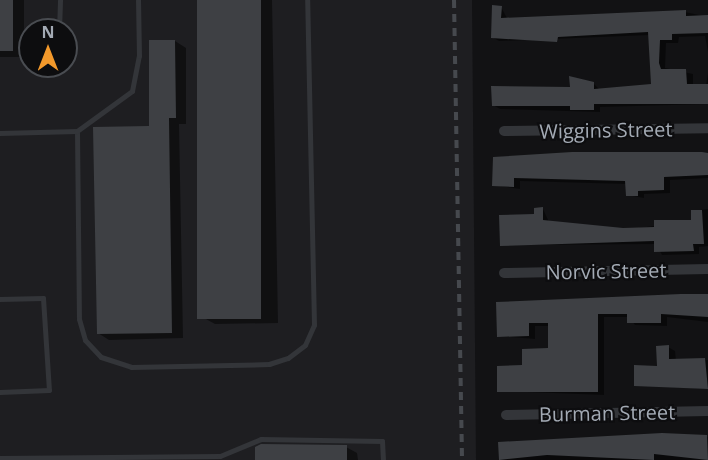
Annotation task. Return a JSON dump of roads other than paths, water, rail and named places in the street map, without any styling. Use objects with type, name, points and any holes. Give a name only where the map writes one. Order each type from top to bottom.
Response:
[{"type":"street","name":"Wiggins Street","points":[[504,131],[708,128]]},
{"type":"street","name":"Norvic Street","points":[[504,273],[708,269]]},
{"type":"street","name":"Burman Street","points":[[506,415],[708,411]]},
{"type":"lane","points":[[59,18],[60,0]]},
{"type":"lane","points":[[0,133],[77,131],[132,91],[139,56],[138,0]]},
{"type":"lane","points":[[77,131],[79,319],[85,340],[101,357],[131,367],[269,364],[288,358],[305,345],[314,326],[307,0]]},
{"type":"lane","points":[[0,299],[43,298],[49,390],[0,392]]},
{"type":"lane","points":[[0,458],[220,458],[261,439],[382,441],[383,460]]},
{"type":"railway","points":[[454,0],[462,460]]}]
